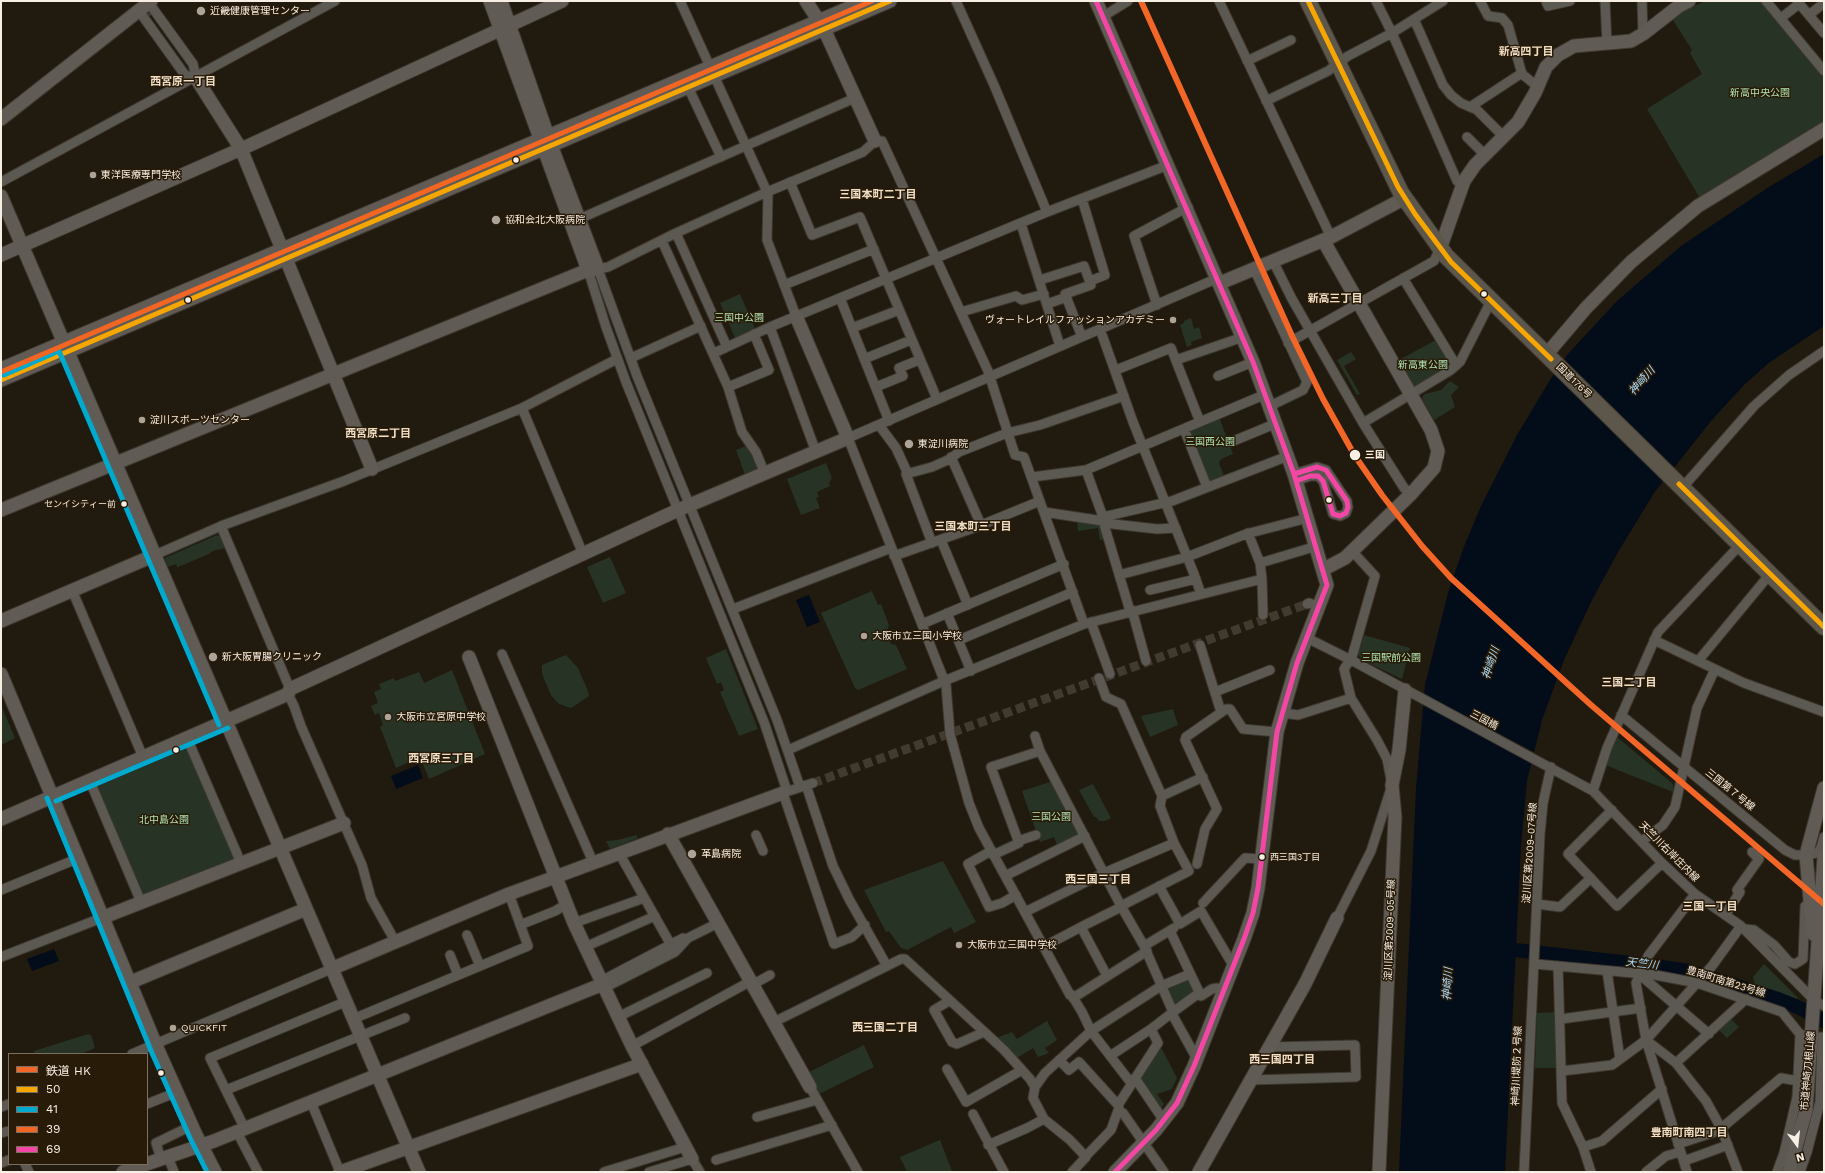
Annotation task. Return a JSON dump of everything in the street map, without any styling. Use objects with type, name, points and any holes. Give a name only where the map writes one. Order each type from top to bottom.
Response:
[{"type":"highway","name":"国道176号","points":[[1308,1],[1405,198],[1440,249],[1491,301],[1681,485],[1824,627]]},
{"type":"street","points":[[1,182],[196,78],[335,1]]},
{"type":"street","points":[[490,1],[505,28],[593,270],[632,358],[788,750],[806,785],[833,866],[887,966]]},
{"type":"street","points":[[501,1],[505,28]]},
{"type":"street","points":[[1,255],[241,149],[562,1]]},
{"type":"street","points":[[680,1],[767,192],[769,201],[767,240],[796,316],[848,438],[944,681],[950,734],[970,803],[992,853],[1070,995],[1071,994],[1082,1012],[1091,1031],[1110,1056],[1133,1080],[1164,1121]]},
{"type":"street","points":[[806,1],[821,25],[875,141]]},
{"type":"street","points":[[821,25],[865,1]]},
{"type":"street","points":[[1,380],[65,347],[285,253],[821,25],[890,1]]},
{"type":"street","points":[[956,1],[994,85],[1047,212]]},
{"type":"street","points":[[1096,1],[1188,207],[1268,400],[1277,423],[1317,546],[1324,569],[1327,589],[1297,662],[1278,732],[1253,913],[1234,967],[1180,1098],[1164,1121],[1115,1172]]},
{"type":"street","points":[[1102,16],[1128,1]]},
{"type":"street","points":[[1219,1],[1266,101],[1327,238],[1359,302],[1433,435],[1438,451],[1434,468],[1411,494],[1343,560],[1324,569]]},
{"type":"street","points":[[1376,1],[1392,33],[1457,182],[1462,185]]},
{"type":"street","points":[[1266,101],[1326,72],[1348,56],[1392,33],[1414,19],[1433,4],[1443,1]]},
{"type":"street","points":[[1480,1],[1488,16],[1502,18],[1508,26],[1522,73],[1538,87]]},
{"type":"street","points":[[1546,1],[1548,6],[1570,1]]},
{"type":"street","points":[[1605,1],[1607,44]]},
{"type":"street","points":[[1642,1],[1643,34]]},
{"type":"street","points":[[1288,343],[1434,261],[1440,249],[1462,185],[1472,169],[1521,118],[1538,87],[1546,67],[1558,55],[1574,46],[1631,41],[1643,34],[1679,6],[1689,1]]},
{"type":"street","points":[[1766,1],[1824,71]]},
{"type":"street","points":[[1781,18],[1798,2],[1824,33]]},
{"type":"street","points":[[1809,15],[1824,3]]},
{"type":"street","points":[[147,7],[185,75],[196,78]]},
{"type":"street","points":[[147,7],[193,64],[196,78],[241,149],[285,253],[372,469]]},
{"type":"street","points":[[1,120],[147,7]]},
{"type":"street","points":[[1414,19],[1443,84],[1451,95],[1461,103],[1476,110],[1504,136]]},
{"type":"street","points":[[1247,61],[1291,40]]},
{"type":"street","points":[[546,142],[688,87],[712,72]]},
{"type":"street","points":[[1470,107],[1522,73]]},
{"type":"street","points":[[688,87],[720,157]]},
{"type":"street","points":[[579,219],[855,98]]},
{"type":"street","points":[[1549,357],[1586,308],[1631,262],[1698,206],[1824,129]]},
{"type":"street","points":[[1467,137],[1485,155]]},
{"type":"street","points":[[1,510],[116,465],[334,374],[593,270],[608,267],[662,242],[676,233],[767,192],[864,152],[875,141],[882,141],[937,258],[989,378],[1015,455],[1024,457],[1073,592],[1110,674]]},
{"type":"street","points":[[546,142],[579,219],[617,359],[753,694],[775,753],[785,792],[834,944],[859,933],[865,926]]},
{"type":"street","points":[[714,353],[770,327],[887,280],[1047,212],[1168,165]]},
{"type":"street","points":[[790,182],[812,235],[860,217],[919,360],[937,399]]},
{"type":"street","points":[[1,196],[419,1172]]},
{"type":"street","points":[[1,819],[89,779],[225,722],[690,504],[765,474],[1100,329],[1219,280],[1273,262],[1327,238],[1405,198]]},
{"type":"street","points":[[1082,199],[1105,275],[1090,281]]},
{"type":"street","points":[[1158,305],[1134,236],[1188,207]]},
{"type":"street","points":[[1021,224],[1060,346]]},
{"type":"street","points":[[676,233],[727,347]]},
{"type":"street","points":[[662,242],[714,353],[728,387],[742,432],[756,452],[765,474]]},
{"type":"street","points":[[784,285],[874,249]]},
{"type":"street","points":[[1273,262],[1363,423],[1404,488],[1411,494]]},
{"type":"street","points":[[1040,280],[1084,266],[1091,284],[1065,294],[1082,337]]},
{"type":"street","points":[[1032,477],[1086,470],[1200,422],[1303,390],[1307,385],[1306,381],[1254,269]]},
{"type":"street","points":[[1403,278],[1456,365]]},
{"type":"street","points":[[961,312],[1016,296],[1022,300],[1044,294]]},
{"type":"street","points":[[1047,304],[1067,297]]},
{"type":"street","points":[[840,298],[889,421]]},
{"type":"street","points":[[1363,423],[1451,370],[1456,365],[1491,301]]},
{"type":"street","points":[[852,328],[899,310]]},
{"type":"street","points":[[632,358],[701,326]]},
{"type":"street","points":[[770,327],[816,452]]},
{"type":"street","points":[[1100,329],[1116,370],[1124,396],[1201,594]]},
{"type":"street","points":[[728,387],[769,370],[754,334]]},
{"type":"street","points":[[1176,360],[1243,337]]},
{"type":"street","points":[[864,359],[911,340]]},
{"type":"street","points":[[1,368],[65,347]]},
{"type":"street","points":[[1116,370],[1171,348],[1200,422]]},
{"type":"street","points":[[1681,485],[1754,406],[1789,375],[1824,351]]},
{"type":"street","points":[[1,622],[222,526],[372,469],[522,408],[617,359]]},
{"type":"street","points":[[876,387],[903,376],[900,368],[919,360]]},
{"type":"street","points":[[1218,376],[1253,362]]},
{"type":"street","points":[[908,474],[932,467],[951,457],[1007,433],[1040,425],[1124,396]]},
{"type":"street","points":[[522,408],[583,554]]},
{"type":"street","points":[[1231,442],[1277,423]]},
{"type":"street","points":[[879,425],[896,448],[936,541],[968,605]]},
{"type":"street","points":[[1184,429],[1207,487]]},
{"type":"street","points":[[1103,520],[1166,502],[1288,456]]},
{"type":"street","points":[[951,457],[981,525]]},
{"type":"street","points":[[1317,468],[1326,470],[1347,501],[1348,507],[1346,513],[1340,516],[1333,514],[1323,481],[1318,476],[1295,477],[1317,468]]},
{"type":"street","points":[[1086,470],[1103,520],[1146,661]]},
{"type":"street","points":[[720,612],[893,552],[936,541],[981,525],[1040,501]]},
{"type":"street","points":[[1044,512],[1156,529],[1176,528]]},
{"type":"street","points":[[1119,575],[1187,558],[1248,533],[1308,518]]},
{"type":"street","points":[[222,526],[289,692],[301,726],[362,865],[370,898],[395,941]]},
{"type":"street","points":[[1248,533],[1260,563],[1263,615]]},
{"type":"street","points":[[1593,791],[1607,748],[1658,632],[1740,544]]},
{"type":"street","points":[[1260,563],[1317,546]]},
{"type":"street","points":[[1199,1172],[1316,964],[1337,918],[1371,851],[1392,785],[1387,759],[1351,698],[1344,669],[1351,660],[1376,576],[1352,551]]},
{"type":"street","points":[[922,624],[1064,564]]},
{"type":"street","points":[[1698,661],[1770,574]]},
{"type":"street","points":[[1150,590],[1196,579]]},
{"type":"street","points":[[775,753],[788,750],[944,681],[1088,623],[1262,579]]},
{"type":"street","points":[[72,590],[143,757]]},
{"type":"street","points":[[959,640],[1073,592]]},
{"type":"street","points":[[1307,604],[1309,603],[1320,607]]},
{"type":"street","points":[[947,613],[971,671]]},
{"type":"street","name":"三国橋","points":[[1307,638],[1550,766]]},
{"type":"street","points":[[1654,640],[1744,683],[1824,712]]},
{"type":"street","points":[[1200,645],[1220,712]]},
{"type":"street","points":[[502,654],[593,862]]},
{"type":"street","points":[[469,657],[557,876],[574,923],[632,1046],[685,1147],[700,1172]]},
{"type":"street","points":[[1642,841],[1663,825],[1675,807],[1685,768],[1697,708],[1715,669]]},
{"type":"street","points":[[1215,692],[1270,670]]},
{"type":"street","points":[[1,674],[191,1126],[215,1172]]},
{"type":"street","points":[[1043,947],[1189,871],[1174,843],[1160,806],[1162,796],[1120,704],[1106,697],[1099,678]]},
{"type":"street","points":[[753,694],[757,695],[762,693],[764,689]]},
{"type":"street","name":"淀川区第2009-05号線","points":[[1379,1172],[1395,817],[1392,785],[1400,750],[1407,691]]},
{"type":"street","points":[[1283,713],[1298,715],[1351,698]]},
{"type":"street","points":[[1197,864],[1205,829],[1217,809],[1185,740],[1186,737],[1226,709],[1230,709],[1243,729],[1278,732]]},
{"type":"street","name":"三国第７号線","points":[[1621,715],[1785,850],[1806,860]]},
{"type":"street","points":[[1035,736],[1040,751],[1145,949],[1173,1013],[1197,1059]]},
{"type":"street","points":[[188,738],[241,863]]},
{"type":"street","points":[[1018,841],[991,767],[1040,751]]},
{"type":"street","name":"天竺川右岸庄内線","points":[[1550,766],[1593,791],[1662,863],[1695,894],[1743,928],[1817,1003]]},
{"type":"street","name":"淀川区第2009-07号線","points":[[1535,962],[1543,803],[1550,766]]},
{"type":"street","points":[[1162,796],[1203,777]]},
{"type":"street","points":[[89,779],[141,902]]},
{"type":"street","points":[[134,1053],[508,894],[668,834],[806,785]]},
{"type":"street","points":[[1562,1071],[1612,1065],[1646,1040],[1710,969],[1743,928],[1754,930],[1774,945],[1789,962],[1794,964],[1803,959],[1806,860],[1824,788]]},
{"type":"street","points":[[1612,810],[1568,854],[1617,906],[1662,863]]},
{"type":"street","points":[[1,957],[344,823]]},
{"type":"street","points":[[668,834],[858,1172]]},
{"type":"street","points":[[756,835],[763,851]]},
{"type":"street","points":[[1016,895],[1002,903],[989,907],[968,864],[1019,843],[1018,841],[1036,835]]},
{"type":"street","points":[[1005,876],[1085,836]]},
{"type":"street","points":[[1806,860],[1817,853],[1821,848],[1824,837]]},
{"type":"street","points":[[1025,912],[1104,873],[1174,843]]},
{"type":"street","points":[[1725,915],[1740,892],[1737,890],[1758,859],[1752,852]]},
{"type":"street","points":[[619,853],[672,945]]},
{"type":"street","points":[[1815,968],[1823,907],[1824,857]]},
{"type":"street","points":[[1,890],[79,858]]},
{"type":"street","points":[[1203,903],[1245,858],[1261,859]]},
{"type":"street","points":[[1806,860],[1815,968]]},
{"type":"street","points":[[1537,904],[1560,907],[1591,878]]},
{"type":"street","points":[[1159,886],[1180,924]]},
{"type":"street","points":[[353,1019],[528,946],[508,894]]},
{"type":"street","points":[[1687,1172],[1646,1040],[1636,983],[1648,956],[1695,894]]},
{"type":"street","points":[[574,923],[644,898]]},
{"type":"street","points":[[520,925],[567,904]]},
{"type":"street","points":[[131,982],[306,909]]},
{"type":"street","points":[[1073,998],[1107,976],[1170,930],[1201,911],[1234,967]]},
{"type":"street","points":[[585,947],[655,916]]},
{"type":"street","points":[[603,984],[672,945],[718,922]]},
{"type":"street","points":[[123,1172],[141,1169],[164,1158],[201,1146],[603,984],[675,952],[688,938],[718,922]]},
{"type":"street","points":[[1081,927],[1107,976]]},
{"type":"street","points":[[1170,930],[1200,996],[1203,996],[1212,989],[1217,988],[1224,990]]},
{"type":"street","points":[[467,935],[480,966]]},
{"type":"street","points":[[450,955],[458,975]]},
{"type":"street","points":[[774,1022],[887,966],[905,959],[984,1032],[1022,1070],[1035,1087]]},
{"type":"street","name":"豊南町南第23号線","points":[[1535,962],[1558,966],[1640,973],[1698,982],[1783,1013],[1812,1035]]},
{"type":"street","name":"神崎川堤防２号線","points":[[1524,1172],[1530,1019],[1535,962]]},
{"type":"street","points":[[1558,966],[1561,1019],[1562,1103],[1583,1147],[1591,1172]]},
{"type":"street","name":"市道神崎刀根山線","points":[[1788,1172],[1806,1110],[1812,1035],[1817,1003],[1815,968]]},
{"type":"street","points":[[1607,971],[1620,1059]]},
{"type":"street","points":[[618,1017],[707,973]]},
{"type":"street","points":[[1640,973],[1709,1034]]},
{"type":"street","points":[[1086,1156],[1070,1140],[1044,1119],[1033,1098],[1035,1087],[1059,1060],[1091,1031],[1161,986],[1190,974]]},
{"type":"street","points":[[632,1046],[770,975]]},
{"type":"street","points":[[1110,1056],[1151,1029],[1199,993]]},
{"type":"street","points":[[1676,1063],[1746,999]]},
{"type":"street","points":[[949,1001],[934,1010],[952,1042],[957,1044],[984,1032]]},
{"type":"street","points":[[258,1172],[226,1090],[210,1058],[345,1002]]},
{"type":"street","points":[[1561,1019],[1641,1008]]},
{"type":"street","points":[[226,1090],[405,1018]]},
{"type":"street","points":[[1072,1172],[1110,1130],[1118,1108],[1133,1080],[1158,1043],[1151,1029]]},
{"type":"street","points":[[1777,1172],[1784,1153],[1797,1097],[1798,1081],[1812,1035]]},
{"type":"street","points":[[1800,1172],[1807,1152],[1822,1090],[1812,1035]]},
{"type":"street","points":[[1646,1040],[1676,1063],[1706,1100],[1721,1128],[1738,1172]]},
{"type":"street","points":[[1251,1080],[1356,1077],[1355,1045],[1270,1047]]},
{"type":"street","points":[[1059,1060],[1069,1070],[1079,1062],[1123,1113],[1164,1172]]},
{"type":"street","points":[[311,1102],[340,1172],[642,1064]]},
{"type":"street","points":[[947,1069],[966,1102],[1022,1070]]},
{"type":"street","points":[[1681,1152],[1718,1131],[1781,1078],[1798,1081]]},
{"type":"street","points":[[1583,1147],[1602,1141],[1662,1089]]},
{"type":"street","points":[[148,1104],[177,1092]]},
{"type":"street","points":[[757,1117],[817,1100]]},
{"type":"street","points":[[973,1114],[988,1144],[1000,1161],[1004,1172]]},
{"type":"street","points":[[988,1144],[1027,1128],[1044,1119]]},
{"type":"street","points":[[716,1160],[832,1125]]},
{"type":"street","points":[[174,1172],[156,1143],[191,1126]]},
{"type":"street","points":[[1646,1172],[1666,1156],[1681,1152],[1728,1145]]},
{"type":"street","points":[[604,1172],[685,1147]]},
{"type":"street","points":[[649,1172],[692,1159]]},
{"type":"green space","name":"新高中央公園","points":[[1705,1],[1761,1],[1768,7],[1824,75],[1824,126],[1701,200],[1647,109],[1702,74],[1690,53],[1692,50],[1673,20],[1684,11]]},
{"type":"green space","name":"三国中公園","points":[[740,294],[756,331],[736,340],[720,303]]},
{"type":"green space","points":[[1191,318],[1194,329],[1199,327],[1202,338],[1191,342],[1192,345],[1187,347],[1180,325],[1184,323],[1184,321]]},
{"type":"green space","name":"新高東公園","points":[[1436,340],[1450,364],[1450,368],[1417,386],[1413,385],[1399,360]]},
{"type":"green space","points":[[1351,352],[1356,359],[1344,366],[1360,394],[1357,395],[1337,360]]},
{"type":"green space","points":[[1450,381],[1459,387],[1451,395],[1455,407],[1434,420],[1422,397],[1425,394],[1441,390]]},
{"type":"green space","name":"三国西公園","points":[[1219,417],[1233,454],[1221,459],[1219,463],[1224,476],[1207,482],[1187,430]]},
{"type":"green space","points":[[749,445],[761,469],[745,475],[736,450]]},
{"type":"green space","points":[[826,463],[832,478],[829,483],[830,486],[817,492],[819,497],[816,498],[820,508],[801,515],[787,479]]},
{"type":"green space","points":[[1077,519],[1099,522],[1106,539],[1100,540],[1098,528],[1078,531]]},
{"type":"green space","points":[[217,535],[220,536],[225,548],[213,551],[178,567],[178,569],[176,564],[168,567],[165,558]]},
{"type":"green space","points":[[610,557],[626,593],[603,603],[587,567]]},
{"type":"green space","points":[[872,591],[878,605],[881,604],[889,625],[886,633],[891,644],[896,645],[907,669],[858,690],[855,688],[821,613]]},
{"type":"green space","name":"三国駅前公園","points":[[1364,635],[1410,648],[1402,679],[1362,660],[1358,654]]},
{"type":"green space","points":[[726,649],[758,729],[739,736],[720,692],[724,690],[721,682],[717,684],[706,658]]},
{"type":"green space","points":[[566,655],[578,668],[589,696],[571,708],[559,704],[555,700],[551,695],[542,674],[542,665]]},
{"type":"green space","points":[[452,670],[485,754],[429,779],[420,757],[396,768],[380,727],[383,725],[379,713],[375,715],[371,706],[378,703],[374,692],[381,689],[379,684],[394,678],[395,681],[419,672],[424,683]]},
{"type":"green space","points":[[1,705],[15,738],[1,745]]},
{"type":"green space","points":[[1173,709],[1178,725],[1150,737],[1141,716]]},
{"type":"green space","points":[[1617,737],[1673,784],[1673,792],[1605,765]]},
{"type":"green space","name":"北中島公園","points":[[185,749],[190,750],[235,855],[233,859],[143,894],[140,893],[96,789],[98,786]]},
{"type":"green space","name":"三国公園","points":[[1053,781],[1082,836],[1058,847],[1054,837],[1040,842],[1022,791]]},
{"type":"green space","points":[[1093,784],[1111,818],[1105,821],[1099,821],[1096,817],[1094,817],[1079,790]]},
{"type":"green space","points":[[636,835],[638,838],[610,849],[606,841],[618,840]]},
{"type":"green space","points":[[943,861],[976,922],[954,933],[951,927],[907,950],[901,948],[889,931],[886,932],[864,890]]},
{"type":"green space","points":[[1764,964],[1798,998],[1797,999],[1755,984],[1753,977]]},
{"type":"green space","points":[[1189,977],[1196,992],[1174,1008],[1167,989]]},
{"type":"green space","points":[[1557,1012],[1560,1068],[1535,1068],[1537,1013]]},
{"type":"green space","points":[[1731,1019],[1739,1027],[1727,1038],[1719,1030]]},
{"type":"green space","points":[[1047,1021],[1057,1040],[1045,1048],[1049,1053],[1038,1057],[1033,1048],[1017,1058],[996,1038],[1012,1032],[1017,1039]]},
{"type":"green space","points":[[88,1034],[91,1035],[95,1048],[83,1053],[35,1053],[34,1051]]},
{"type":"green space","points":[[864,1045],[874,1067],[819,1094],[809,1072]]},
{"type":"green space","points":[[1159,1047],[1162,1049],[1177,1078],[1172,1089],[1157,1094],[1164,1104],[1160,1111],[1138,1079],[1152,1059],[1153,1060],[1152,1058]]},
{"type":"green space","points":[[940,1140],[952,1171],[955,1172],[907,1172],[900,1157]]},
{"type":"water","name":"神崎川","points":[[1824,154],[1824,326],[1770,362],[1744,385],[1711,421],[1654,493],[1618,552],[1591,602],[1564,660],[1542,720],[1527,781],[1521,845],[1505,1172],[1399,1172],[1416,788],[1425,685],[1448,593],[1463,549],[1481,506],[1517,435],[1550,380],[1568,354],[1617,301],[1681,246],[1769,187]]},
{"type":"water","points":[[809,595],[820,622],[807,627],[796,600]]},
{"type":"water","points":[[418,765],[423,778],[396,789],[391,776]]},
{"type":"water","points":[[54,949],[59,961],[32,971],[27,959]]},
{"type":"pier","points":[[1422,693],[1536,753],[1534,763],[1421,704]]},
{"type":"waterway","name":"天竺川","points":[[1497,948],[1689,971],[1778,999],[1800,1008],[1824,1021]]},
{"type":"tunnel","points":[[141,1],[151,15]]},
{"type":"tunnel","points":[[813,783],[1307,604]]},
{"type":"rail line","name":"HK","points":[[1141,1],[1293,338],[1323,399],[1355,456],[1382,495],[1422,546],[1451,578],[1591,705],[1824,904]]},
{"type":"transit line","name":"39","points":[[1,372],[872,1]]},
{"type":"transit line","name":"50","points":[[1,380],[890,1]]},
{"type":"transit line","name":"69","points":[[1096,1],[1253,362],[1294,474],[1327,585],[1297,663],[1277,732],[1258,888],[1253,913],[1244,939],[1194,1066],[1177,1103],[1156,1130],[1115,1172]]},
{"type":"transit line","name":"50","points":[[1308,1],[1398,187],[1415,214],[1451,262],[1551,359]]},
{"type":"transit line","name":"41","points":[[4,375],[59,351],[219,725]]},
{"type":"transit line","name":"69","points":[[1294,474],[1317,467],[1326,470],[1347,501],[1348,507],[1346,513],[1340,516],[1333,514],[1323,481],[1318,476],[1310,476],[1296,481]]},
{"type":"transit line","name":"50","points":[[1679,484],[1824,627]]},
{"type":"transit line","name":"41","points":[[56,801],[228,728]]},
{"type":"transit line","name":"41","points":[[47,798],[152,1053],[207,1172]]},
{"type":"place","name":"近畿健康管理センター","points":[[201,11]]},
{"type":"place","name":"東洋医療専門学校","points":[[93,175]]},
{"type":"place","name":"協和会北大阪病院","points":[[496,220]]},
{"type":"place","name":"ヴォートレイルファッションアカデミー","points":[[1173,320]]},
{"type":"place","name":"淀川スポーツセンター","points":[[142,420]]},
{"type":"place","name":"東淀川病院","points":[[909,444]]},
{"type":"place","name":"三国","points":[[1355,455]]},
{"type":"place","name":"センイシティー前","points":[[124,504]]},
{"type":"place","name":"大阪市立三国小学校","points":[[864,636]]},
{"type":"place","name":"新大阪胃腸クリニック","points":[[213,657]]},
{"type":"place","name":"大阪市立宮原中学校","points":[[388,717]]},
{"type":"place","name":"革島病院","points":[[692,854]]},
{"type":"place","name":"西三国3丁目","points":[[1262,857]]},
{"type":"place","name":"大阪市立三国中学校","points":[[959,945]]},
{"type":"place","name":"QUICKFIT","points":[[173,1028]]},
{"type":"district","name":"新高四丁目","points":[[1526,52]]},
{"type":"district","name":"西宮原一丁目","points":[[183,82]]},
{"type":"district","name":"三国本町二丁目","points":[[878,195]]},
{"type":"district","name":"新高三丁目","points":[[1335,299]]},
{"type":"district","name":"西宮原二丁目","points":[[378,434]]},
{"type":"district","name":"三国本町三丁目","points":[[973,527]]},
{"type":"district","name":"三国二丁目","points":[[1629,683]]},
{"type":"district","name":"西宮原三丁目","points":[[441,759]]},
{"type":"district","name":"西三国三丁目","points":[[1098,880]]},
{"type":"district","name":"三国一丁目","points":[[1710,907]]},
{"type":"district","name":"西三国二丁目","points":[[885,1028]]},
{"type":"district","name":"西三国四丁目","points":[[1282,1060]]},
{"type":"district","name":"豊南町南四丁目","points":[[1689,1133]]}]
